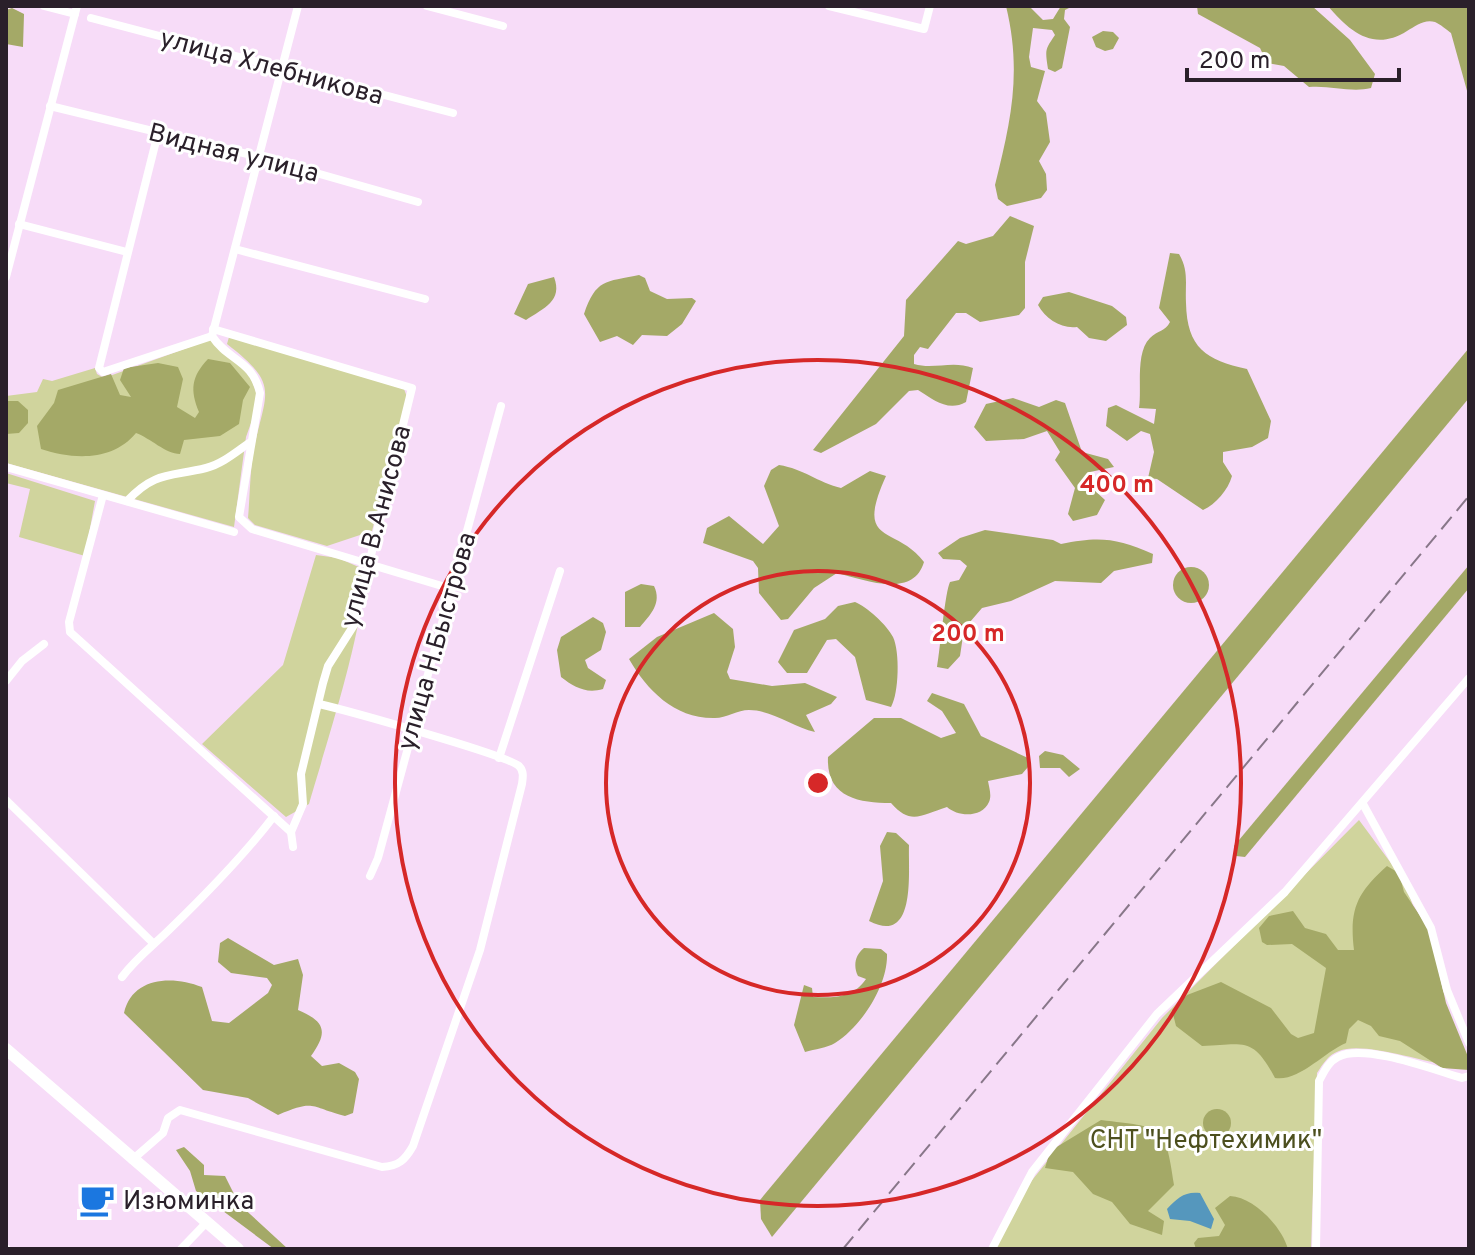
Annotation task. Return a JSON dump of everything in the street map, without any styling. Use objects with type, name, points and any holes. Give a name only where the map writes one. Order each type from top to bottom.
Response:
[{"type":"main road","points":[[6,1049],[235,1249]]},
{"type":"street","points":[[6,277],[76,10],[44,6]]},
{"type":"street","points":[[298,6],[213,333],[217,344],[248,366],[256,378],[260,409],[249,443],[239,508],[241,522],[252,529],[452,589]]},
{"type":"street","points":[[427,6],[503,26]]},
{"type":"street","points":[[829,6],[924,29],[930,6]]},
{"type":"street","name":"улица Хлебникова","points":[[91,18],[453,113]]},
{"type":"street","name":"Видная улица","points":[[50,106],[260,157],[418,202]]},
{"type":"street","points":[[158,133],[99,362],[103,372],[213,333]]},
{"type":"street","points":[[19,224],[127,252]]},
{"type":"street","points":[[235,249],[425,299]]},
{"type":"street","name":"улица В.Анисова","points":[[213,333],[412,388],[354,625],[328,666],[301,774],[303,804],[291,832],[293,847]]},
{"type":"street","name":"улица Н.Быстрова","points":[[370,876],[378,858],[501,406]]},
{"type":"street","points":[[127,501],[138,489],[165,473],[217,464],[249,443]]},
{"type":"street","points":[[6,467],[234,532]]},
{"type":"street","points":[[103,495],[68,627],[74,637],[139,697],[291,832]]},
{"type":"street","points":[[499,758],[560,571]]},
{"type":"street","points":[[6,681],[22,661],[44,644]]},
{"type":"street","points":[[992,1249],[1032,1172],[1157,1014],[1285,892],[1469,678]]},
{"type":"street","points":[[131,1160],[163,1133],[168,1118],[180,1110],[382,1167],[394,1166],[405,1159],[413,1146],[480,950],[522,784],[518,766],[499,758],[410,732],[377,718],[319,704]]},
{"type":"street","points":[[6,800],[153,943]]},
{"type":"street","points":[[1363,804],[1431,928],[1447,990],[1469,1043]]},
{"type":"street","points":[[122,977],[249,849],[274,816]]},
{"type":"street","points":[[1316,1249],[1319,1081],[1326,1066],[1338,1057],[1352,1053],[1393,1058],[1462,1078],[1469,1076]]},
{"type":"street","points":[[181,1249],[206,1223]]},
{"type":"green space","points":[[1006,6],[1030,7],[1043,20],[1053,19],[1061,6],[1073,6],[1065,10],[1064,19],[1070,27],[1062,68],[1055,72],[1048,69],[1046,53],[1055,35],[1052,30],[1033,28],[1029,57],[1031,67],[1045,71],[1037,101],[1046,113],[1050,142],[1039,161],[1046,174],[1047,190],[1041,198],[1007,206],[998,199],[995,185],[1006,139],[1014,75]]},
{"type":"green space","points":[[1197,6],[1312,6],[1350,40],[1375,74],[1371,88],[1309,87],[1284,66],[1267,63],[1260,48],[1198,14]]},
{"type":"green space","points":[[1328,6],[1469,6],[1469,98],[1451,33],[1439,24],[1424,22],[1395,37],[1373,39],[1354,31]]},
{"type":"green space","points":[[12,8],[24,14],[23,47],[6,44],[6,10]]},
{"type":"green space","points":[[1103,31],[1113,32],[1119,38],[1113,49],[1105,51],[1096,47],[1092,37]]},
{"type":"green space","points":[[1010,216],[1034,226],[1025,262],[1025,308],[1019,315],[980,322],[966,313],[956,313],[928,349],[920,347],[914,355],[914,364],[973,368],[966,402],[947,405],[918,390],[909,391],[876,424],[821,453],[813,450],[904,336],[906,300],[958,241],[966,244],[993,236]]},
{"type":"green space","points":[[1170,253],[1179,254],[1184,266],[1187,318],[1195,341],[1210,356],[1247,369],[1271,421],[1268,438],[1252,447],[1223,452],[1223,462],[1232,476],[1221,496],[1203,510],[1157,479],[1148,478],[1154,452],[1150,434],[1141,431],[1127,441],[1106,426],[1108,408],[1116,405],[1154,424],[1156,409],[1139,408],[1141,361],[1145,344],[1170,322],[1159,308]]},
{"type":"green space","points":[[639,275],[645,278],[650,291],[667,299],[692,298],[696,301],[682,324],[667,336],[642,335],[633,345],[617,336],[600,342],[584,314],[593,294],[610,281]]},
{"type":"green space","points":[[554,277],[556,292],[550,303],[526,320],[514,314],[528,284]]},
{"type":"green space","points":[[1069,292],[1112,306],[1126,317],[1127,325],[1106,341],[1089,338],[1077,327],[1054,322],[1038,305],[1043,297]]},
{"type":"green space","points":[[229,337],[404,389],[407,397],[372,531],[327,546],[255,525],[248,518],[253,456],[265,390],[255,370],[227,344]]},
{"type":"green space","points":[[212,339],[249,372],[256,392],[256,409],[246,437],[234,527],[6,463],[6,396],[37,392],[43,379],[52,381],[95,368],[97,374],[104,378]]},
{"type":"green space","points":[[1469,348],[1469,398],[772,1237],[761,1219],[760,1200]]},
{"type":"green space","points":[[208,359],[230,363],[250,387],[243,400],[239,424],[220,436],[184,440],[180,454],[136,433],[116,449],[92,456],[67,455],[41,449],[37,426],[54,403],[58,390],[111,374],[120,395],[131,397],[120,380],[124,368],[158,363],[178,367],[183,379],[177,407],[195,418],[199,412],[194,397],[195,378]]},
{"type":"green space","points":[[1013,398],[1039,407],[1056,400],[1065,403],[1082,452],[1108,459],[1114,467],[1090,472],[1093,489],[1105,500],[1097,515],[1073,521],[1068,514],[1075,488],[1055,460],[1060,452],[1047,431],[1024,439],[986,441],[974,427],[986,404]]},
{"type":"green space","points":[[6,401],[18,401],[28,410],[28,423],[19,433],[6,434]]},
{"type":"green space","points":[[779,465],[841,488],[870,471],[886,476],[877,499],[876,524],[913,550],[924,562],[918,574],[909,581],[886,584],[837,573],[814,588],[788,619],[781,620],[759,593],[758,568],[753,561],[703,543],[707,528],[729,516],[763,544],[779,526],[764,486],[771,470]]},
{"type":"green space","points":[[6,473],[95,501],[85,556],[19,537],[30,489],[6,483]]},
{"type":"green space","points":[[985,530],[1053,540],[1061,544],[1097,539],[1118,542],[1153,554],[1152,563],[1114,571],[1101,583],[1055,581],[1011,601],[982,608],[964,629],[960,656],[948,669],[937,667],[948,588],[950,582],[959,580],[967,566],[960,560],[943,559],[938,553],[960,538]]},
{"type":"green space","points":[[316,555],[338,558],[361,568],[360,612],[354,645],[309,804],[286,817],[202,744],[283,665]]},
{"type":"green space","points":[[1469,565],[1469,588],[1245,857],[1236,856],[1234,846]]},
{"type":"green space","points":[[1191,567],[1204,572],[1209,585],[1204,598],[1191,603],[1178,598],[1173,585],[1178,572]]},
{"type":"green space","points":[[641,584],[654,586],[656,603],[640,627],[625,627],[625,592]]},
{"type":"green space","points":[[855,602],[876,616],[893,637],[898,672],[891,707],[866,700],[855,657],[836,639],[827,640],[807,673],[787,673],[778,662],[794,630],[825,619],[838,606]]},
{"type":"green space","points":[[714,613],[733,629],[735,647],[727,672],[730,679],[772,686],[805,683],[837,697],[831,704],[806,715],[815,732],[758,711],[744,710],[718,718],[699,717],[674,708],[644,681],[629,659],[657,637]]},
{"type":"green space","points":[[593,617],[603,623],[606,632],[601,650],[585,660],[588,668],[606,680],[603,689],[591,691],[576,687],[561,677],[557,650],[561,637]]},
{"type":"green space","points":[[932,693],[964,704],[981,736],[1028,758],[1028,767],[1022,774],[988,781],[989,802],[981,811],[970,814],[957,813],[947,807],[917,817],[911,816],[891,803],[856,799],[838,789],[832,781],[828,757],[874,718],[901,718],[941,738],[956,733],[942,711],[927,701]]},
{"type":"green space","points":[[1045,751],[1063,755],[1080,769],[1069,777],[1060,768],[1040,768],[1039,756]]},
{"type":"green space","name":"СНТ \"Нефтехимик\"","points":[[1359,820],[1405,882],[1460,1047],[1447,1065],[1362,1048],[1339,1051],[1324,1063],[1317,1073],[1311,1249],[994,1249],[1021,1194],[1162,1018]]},
{"type":"green space","points":[[887,832],[896,833],[909,845],[909,888],[902,915],[895,923],[884,926],[869,921],[883,881],[880,846]]},
{"type":"green space","points":[[1387,866],[1399,873],[1404,892],[1429,929],[1446,1003],[1469,1059],[1469,1070],[1442,1068],[1400,1041],[1379,1036],[1371,1026],[1358,1020],[1349,1029],[1346,1043],[1302,1071],[1275,1078],[1254,1049],[1239,1044],[1202,1046],[1176,1026],[1172,1010],[1187,995],[1221,982],[1271,1008],[1291,1034],[1298,1038],[1314,1033],[1326,968],[1292,944],[1267,945],[1262,942],[1259,928],[1269,916],[1293,911],[1305,928],[1326,934],[1338,950],[1354,950],[1353,923],[1357,903],[1368,885]]},
{"type":"green space","points":[[228,938],[274,965],[298,959],[303,975],[298,1010],[319,1024],[322,1034],[311,1056],[322,1066],[339,1063],[355,1072],[359,1079],[353,1113],[345,1116],[306,1106],[278,1115],[248,1098],[203,1090],[124,1013],[128,1001],[144,986],[166,980],[178,981],[202,987],[212,1021],[229,1023],[268,993],[272,985],[267,978],[231,973],[218,962],[220,943]]},
{"type":"green space","points":[[864,948],[881,949],[887,954],[883,979],[872,1004],[845,1036],[825,1047],[805,1052],[794,1025],[804,985],[812,988],[813,997],[836,997],[855,990],[866,979],[858,976],[856,968],[857,957]]},
{"type":"green space","points":[[1217,1109],[1227,1113],[1231,1123],[1227,1133],[1217,1137],[1207,1133],[1203,1123],[1207,1113]]},
{"type":"green space","points":[[1101,1120],[1149,1127],[1163,1139],[1174,1185],[1148,1211],[1164,1221],[1162,1235],[1130,1224],[1112,1202],[1093,1194],[1073,1172],[1045,1168],[1050,1151]]},
{"type":"green space","points":[[184,1147],[204,1165],[204,1175],[225,1176],[239,1204],[288,1249],[274,1249],[196,1191],[190,1171],[176,1150]]},
{"type":"green space","points":[[1230,1196],[1248,1202],[1266,1215],[1280,1232],[1288,1249],[1196,1249],[1194,1243],[1198,1238],[1219,1236],[1225,1225],[1215,1208]]},
{"type":"water","points":[[1200,1193],[1214,1219],[1211,1229],[1190,1221],[1170,1219],[1167,1209],[1174,1202],[1186,1194]]},
{"type":"railway","points":[[843,1249],[1469,496]]},
{"type":"place","name":"Изюминка","points":[[97,1200]]}]
